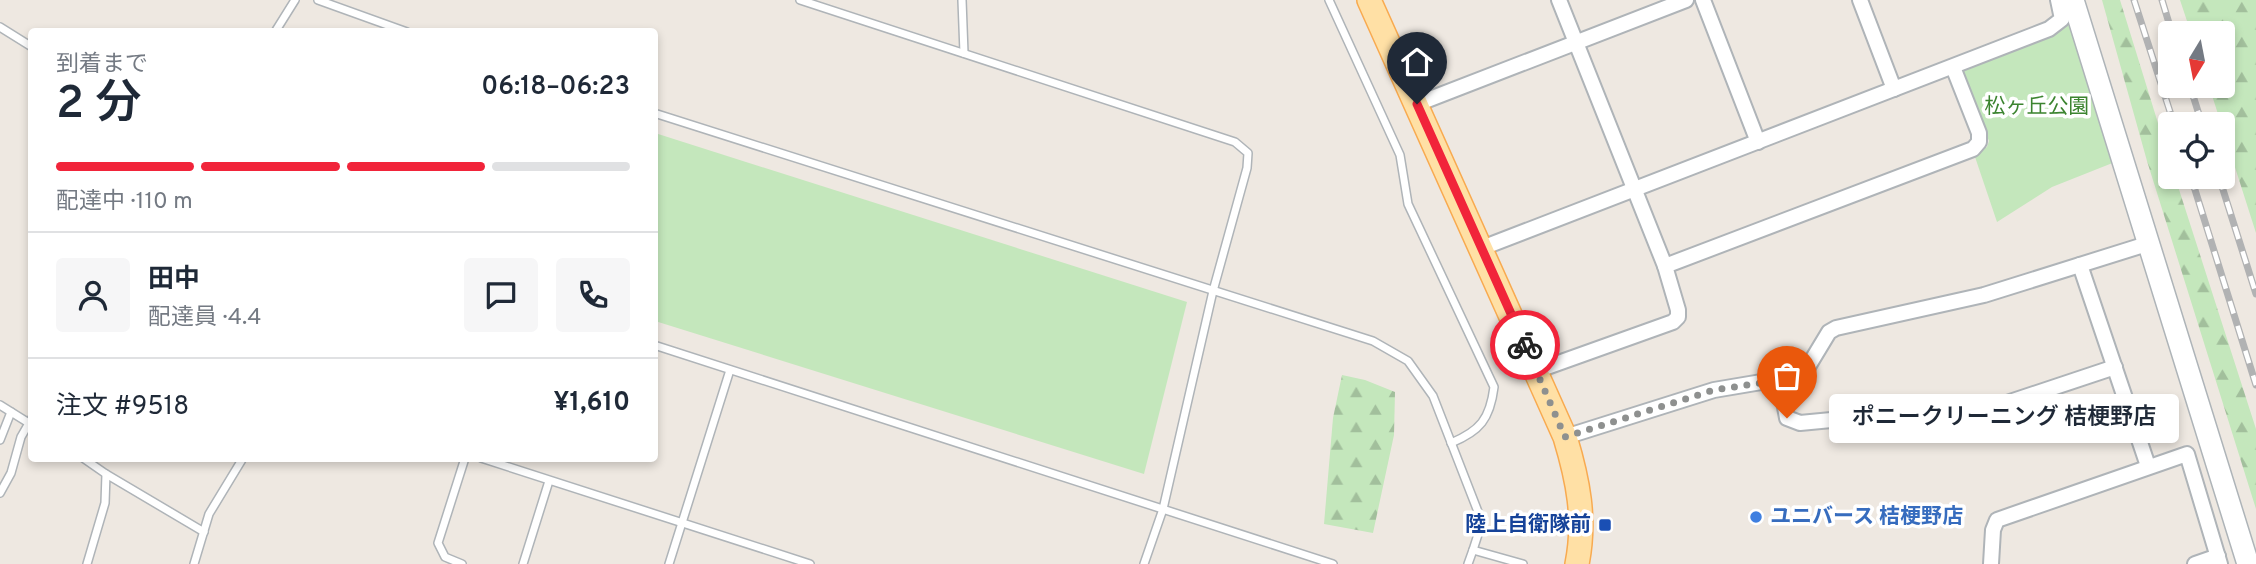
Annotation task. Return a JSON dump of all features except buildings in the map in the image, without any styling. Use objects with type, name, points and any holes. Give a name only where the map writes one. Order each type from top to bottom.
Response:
[{"type":"main road","points":[[1369,0],[1565,437],[1578,477],[1582,515],[1577,564]]},
{"type":"street","points":[[1536,370],[1673,322],[1678,317],[1664,266],[1559,0]]},
{"type":"street","points":[[1417,104],[1686,0]]},
{"type":"street","points":[[1703,0],[1758,142]]},
{"type":"street","points":[[1860,0],[1894,89]]},
{"type":"street","points":[[1482,248],[2058,24],[2062,19],[2058,0]]},
{"type":"street","points":[[2073,0],[2248,564]]},
{"type":"street","points":[[1664,266],[1973,149],[1979,142],[1979,133],[1953,67]]},
{"type":"street","points":[[1565,437],[1714,390],[1803,375],[1829,332],[1836,328],[1972,298],[2150,243]]},
{"type":"street","points":[[2080,265],[2148,466]]},
{"type":"street","points":[[1780,380],[1787,418],[1800,424],[1933,410],[1989,409],[2115,367]]},
{"type":"street","points":[[1991,564],[1993,530],[1997,520],[2187,454],[2219,560],[2195,564]]},
{"type":"lane","points":[[278,28],[295,0]]},
{"type":"lane","points":[[318,0],[396,28]]},
{"type":"lane","points":[[800,0],[1235,142],[1248,153],[1247,168],[1213,291],[1163,509],[1144,564]]},
{"type":"lane","points":[[962,0],[964,53]]},
{"type":"lane","points":[[1329,0],[1400,155],[1408,204],[1494,387],[1488,412],[1481,424],[1472,434],[1451,443]]},
{"type":"lane","points":[[0,27],[28,44]]},
{"type":"lane","points":[[658,114],[1373,341],[1408,361],[1433,396],[1482,522],[1468,564]]},
{"type":"lane","points":[[658,346],[1333,564]]},
{"type":"lane","points":[[669,564],[730,370]]},
{"type":"lane","points":[[0,405],[28,420]]},
{"type":"lane","points":[[0,440],[11,412]]},
{"type":"lane","points":[[0,493],[11,473],[21,437],[28,426]]},
{"type":"lane","points":[[89,462],[204,532]]},
{"type":"lane","points":[[194,564],[209,514],[241,462]]},
{"type":"lane","points":[[462,564],[445,557],[438,543],[464,462]]},
{"type":"lane","points":[[493,462],[810,564]]},
{"type":"lane","points":[[87,564],[105,503],[106,474]]},
{"type":"lane","points":[[523,564],[549,481]]},
{"type":"lane","points":[[1473,550],[1523,564]]},
{"type":"green space","points":[[2102,0],[2120,0],[2158,123],[2158,189],[2179,189],[2256,429],[2256,509],[2147,161]]},
{"type":"green space","points":[[2180,0],[2256,0],[2256,233],[2235,167],[2235,112],[2217,112],[2213,98],[2235,98],[2235,21],[2187,21]]},
{"type":"green space","name":"松ヶ丘公園","points":[[2069,25],[2115,162],[2052,187],[1997,222],[1974,154],[1987,147],[1989,141],[1962,71],[2055,34]]},
{"type":"green space","points":[[658,134],[1187,302],[1144,474],[658,322]]},
{"type":"green space","points":[[1342,375],[1365,380],[1395,392],[1394,435],[1373,533],[1324,524],[1333,418]]},
{"type":"railway","points":[[2134,0],[2170,112]]},
{"type":"railway","points":[[2162,0],[2168,21]]},
{"type":"railway","points":[[2194,98],[2198,112]]},
{"type":"railway","points":[[2195,189],[2256,385]]},
{"type":"railway","points":[[2223,189],[2256,294]]},
{"type":"way so far","points":[[1525,345],[1565,437],[1714,390],[1780,380],[1787,418]]},
{"type":"place","name":"ポニークリーニング 桔梗野店","points":[[1787,418]]},
{"type":"place","name":"ユニバース 桔梗野店","points":[[1756,517]]},
{"type":"place","name":"陸上自衛隊前","points":[[1605,525]]},
{"type":"route","points":[[1417,104],[1525,345]]}]
